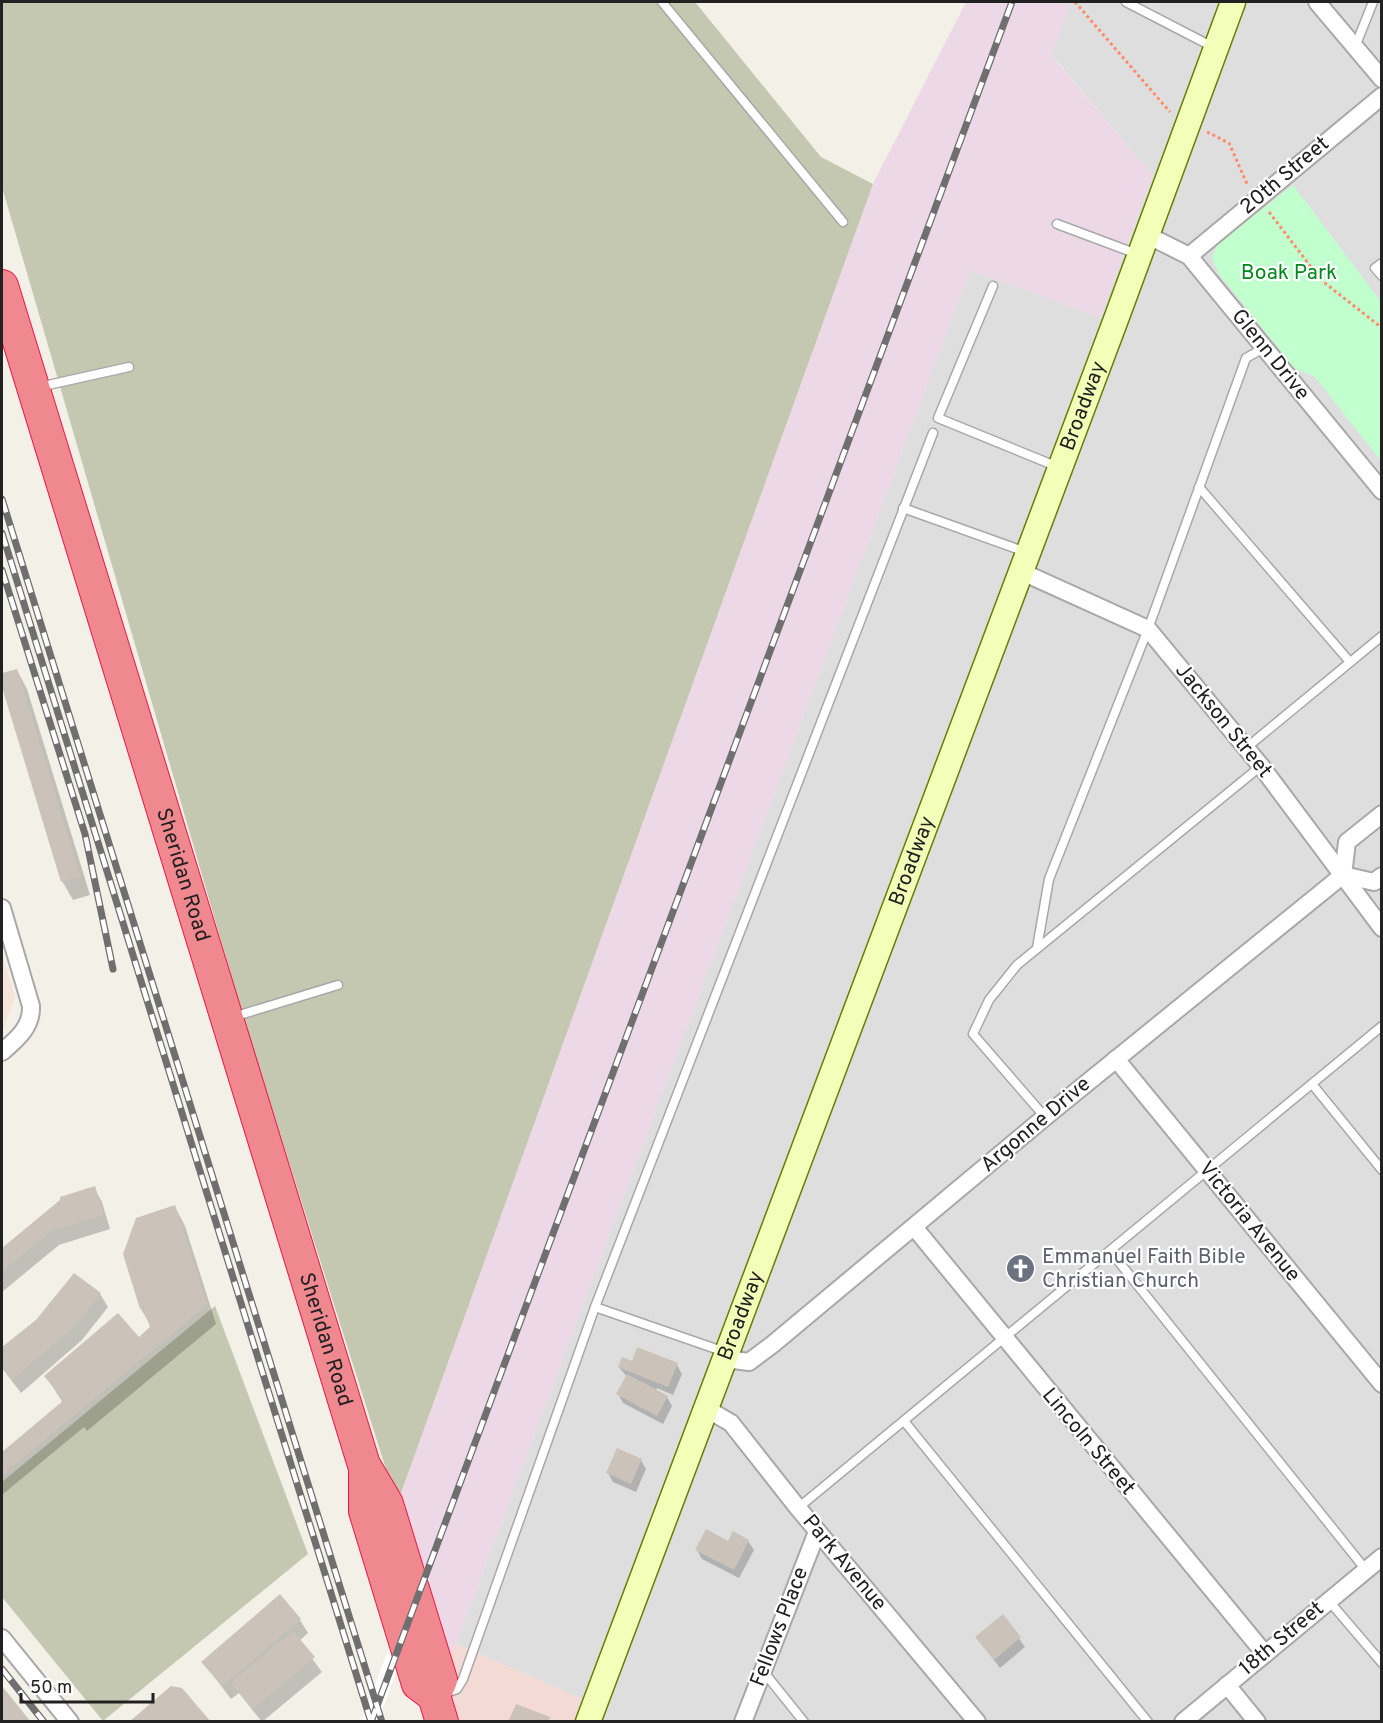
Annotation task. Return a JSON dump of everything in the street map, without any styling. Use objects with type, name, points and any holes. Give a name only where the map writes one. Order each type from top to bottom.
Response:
[{"type":"highway","name":"Sheridan Road","points":[[2,286],[31,389],[364,1465],[387,1504],[441,1680],[438,1709]]},
{"type":"street","name":"Broadway","points":[[588,1722],[1144,245],[1233,2]]},
{"type":"street","points":[[1317,2],[1382,79]]},
{"type":"street","name":"20th Street","points":[[1189,256],[1382,96]]},
{"type":"street","name":"Glenn Drive","points":[[1144,245],[1189,256],[1382,490]]},
{"type":"street","name":"Jackson Street","points":[[1023,562],[1148,629],[1262,766],[1382,928]]},
{"type":"street","points":[[1382,814],[1347,842],[1342,875],[1374,882],[1382,876]]},
{"type":"street","name":"Argonne Drive","points":[[727,1356],[749,1362],[1342,875]]},
{"type":"street","points":[[2,908],[31,1006],[32,1018],[17,1040],[2,1052]]},
{"type":"street","name":"Victoria Avenue","points":[[1116,1059],[1382,1384]]},
{"type":"street","name":"Lincoln Street","points":[[914,1227],[1003,1339],[1264,1654]]},
{"type":"street","name":"Park Avenue","points":[[707,1409],[730,1424],[977,1722]]},
{"type":"street","name":"Fellows Place","points":[[743,1722],[818,1532]]},
{"type":"street","name":"18th Street","points":[[1183,1722],[1382,1557]]},
{"type":"street","points":[[2,1638],[70,1722]]},
{"type":"street","points":[[1227,1685],[1257,1722]]},
{"type":"lane","points":[[662,2],[843,222]]},
{"type":"lane","points":[[1126,2],[1216,48]]},
{"type":"lane","points":[[1354,47],[1373,2]]},
{"type":"lane","points":[[1057,224],[1144,245]]},
{"type":"lane","points":[[1382,263],[1375,268],[1382,276]]},
{"type":"lane","points":[[993,286],[938,418],[1059,467]]},
{"type":"lane","points":[[1038,948],[1049,879],[1148,629],[1246,358],[1264,348]]},
{"type":"lane","points":[[31,389],[129,367]]},
{"type":"lane","points":[[438,1709],[463,1679],[596,1307],[933,433]]},
{"type":"lane","points":[[1199,487],[1350,662]]},
{"type":"lane","points":[[903,508],[1023,562]]},
{"type":"lane","points":[[1246,748],[1382,636]]},
{"type":"lane","points":[[1045,1117],[973,1034],[989,1000],[1017,965],[1262,766]]},
{"type":"lane","points":[[227,1019],[338,985]]},
{"type":"lane","points":[[798,1508],[1208,1172],[1382,1026]]},
{"type":"lane","points":[[1312,1084],[1382,1170]]},
{"type":"lane","points":[[1111,1252],[1366,1570]]},
{"type":"lane","points":[[596,1307],[727,1356]]},
{"type":"lane","points":[[904,1421],[1148,1722]]},
{"type":"lane","points":[[1329,1600],[1382,1663]]},
{"type":"lane","points":[[763,1671],[804,1722]]},
{"type":"path","points":[[1075,2],[1165,109],[1176,117]]},
{"type":"path","points":[[1202,130],[1229,143],[1252,193]]},
{"type":"path","points":[[1272,217],[1321,280],[1382,328]]},
{"type":"shaded area","points":[[2,2],[695,2],[821,157],[873,184],[397,1504],[243,1016],[2,187]]},
{"type":"shaded area","points":[[966,2],[1071,2],[1051,55],[1153,176],[1100,317],[970,270],[456,1644],[441,1670],[397,1504],[873,184]]},
{"type":"shaded area","points":[[1071,2],[1381,2],[1381,1721],[603,1721],[607,1710],[456,1644],[970,270],[1100,317],[1153,176],[1051,54]]},
{"type":"shaded area","points":[[2,955],[15,997],[2,1033]]},
{"type":"shaded area","points":[[215,1306],[308,1554],[103,1721],[2,1597],[2,1482]]},
{"type":"shaded area","points":[[456,1644],[607,1710],[603,1721],[457,1721],[441,1670]]},
{"type":"green space","name":"Boak Park","points":[[1293,185],[1381,302],[1381,461],[1314,376],[1295,369],[1219,274],[1212,258],[1217,245]]},
{"type":"pier","points":[[422,1561],[430,1582],[378,1721],[361,1722]]},
{"type":"building","points":[[17,669],[80,876],[61,882],[2,687],[2,673]]},
{"type":"building","points":[[95,1186],[104,1215],[51,1231],[2,1272],[2,1248],[60,1200],[60,1197]]},
{"type":"building","points":[[175,1205],[207,1305],[2,1475],[2,1452],[64,1400],[44,1376],[118,1313],[139,1337],[150,1327],[143,1308],[140,1309],[123,1254],[136,1218]]},
{"type":"building","points":[[74,1273],[101,1293],[75,1326],[12,1380],[2,1367],[2,1347],[36,1320]]},
{"type":"building","points":[[637,1347],[678,1363],[668,1387],[618,1367],[622,1357],[632,1361]]},
{"type":"building","points":[[627,1374],[668,1396],[657,1416],[616,1394]]},
{"type":"building","points":[[617,1448],[642,1459],[631,1484],[606,1473]]},
{"type":"building","points":[[706,1529],[728,1541],[733,1531],[749,1540],[734,1570],[695,1550]]},
{"type":"building","points":[[280,1594],[301,1619],[222,1686],[201,1662]]},
{"type":"building","points":[[1003,1614],[1021,1637],[994,1660],[975,1637]]},
{"type":"building","points":[[293,1631],[315,1657],[253,1709],[231,1683]]},
{"type":"building","points":[[2,1686],[31,1722],[2,1722]]},
{"type":"building","points":[[171,1686],[182,1688],[211,1722],[129,1722]]},
{"type":"building","points":[[516,1704],[550,1717],[548,1722],[508,1722]]},
{"type":"railway","points":[[371,1722],[1012,2]]},
{"type":"railway","points":[[2,499],[382,1722]]},
{"type":"railway","points":[[2,533],[371,1722]]},
{"type":"railway","points":[[2,570],[85,834],[113,969]]},
{"type":"railway","points":[[2,1669],[44,1722]]},
{"type":"place","name":"Emmanuel Faith Bible Christian Church","points":[[1021,1269]]}]
